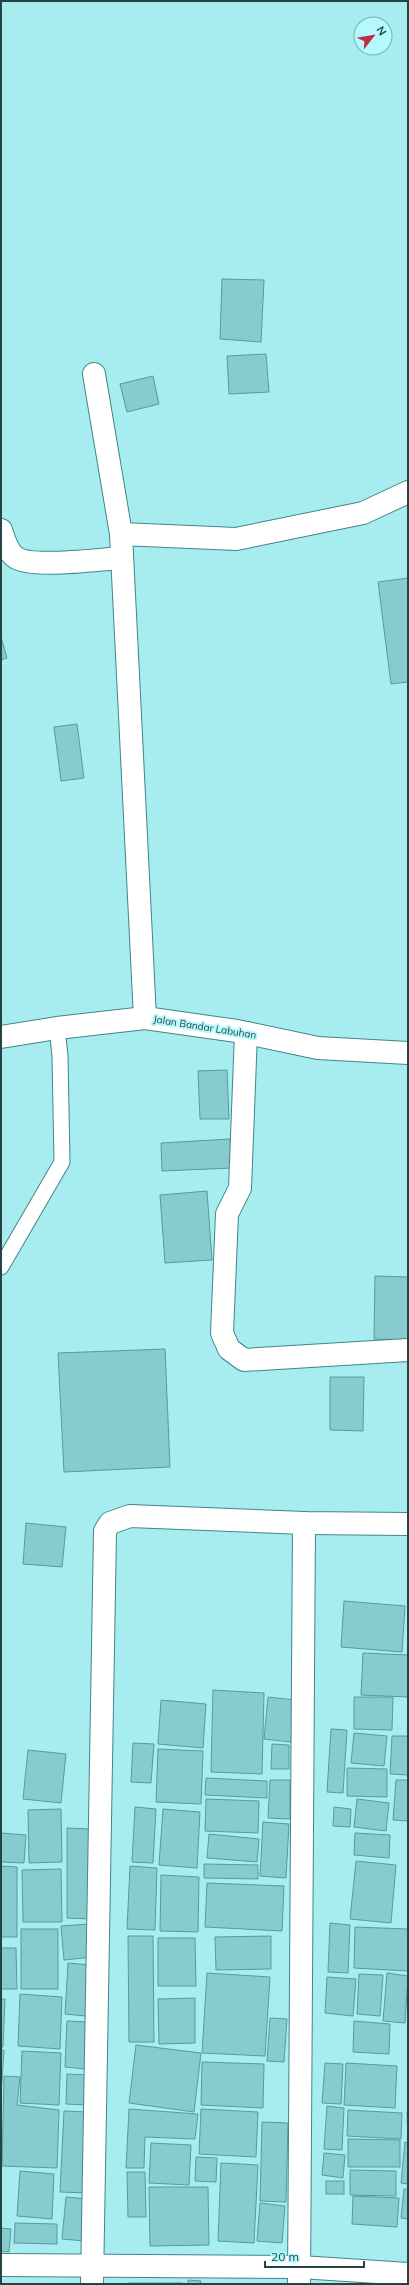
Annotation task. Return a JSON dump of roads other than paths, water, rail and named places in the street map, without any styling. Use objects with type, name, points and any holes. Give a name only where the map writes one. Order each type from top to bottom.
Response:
[{"type":"street","points":[[94,374],[121,534],[145,1018]]},
{"type":"street","points":[[121,534],[236,540],[363,513],[408,492]]},
{"type":"street","points":[[1,530],[8,549],[13,556],[32,564],[122,558]]},
{"type":"street","name":"Jalan Bandar Labuhan","points":[[1,1037],[57,1028],[145,1018],[246,1033],[318,1048],[408,1054]]},
{"type":"street","points":[[246,1033],[240,1188],[227,1214],[222,1333],[229,1349],[244,1360],[408,1350]]},
{"type":"street","points":[[92,2274],[105,1531],[110,1523],[130,1516],[304,1523],[408,1524]]},
{"type":"street","points":[[300,2275],[304,1523]]},
{"type":"street","points":[[1,2265],[92,2274],[408,2274]]},
{"type":"lane","points":[[1,1267],[62,1162],[60,1056],[57,1028]]}]
